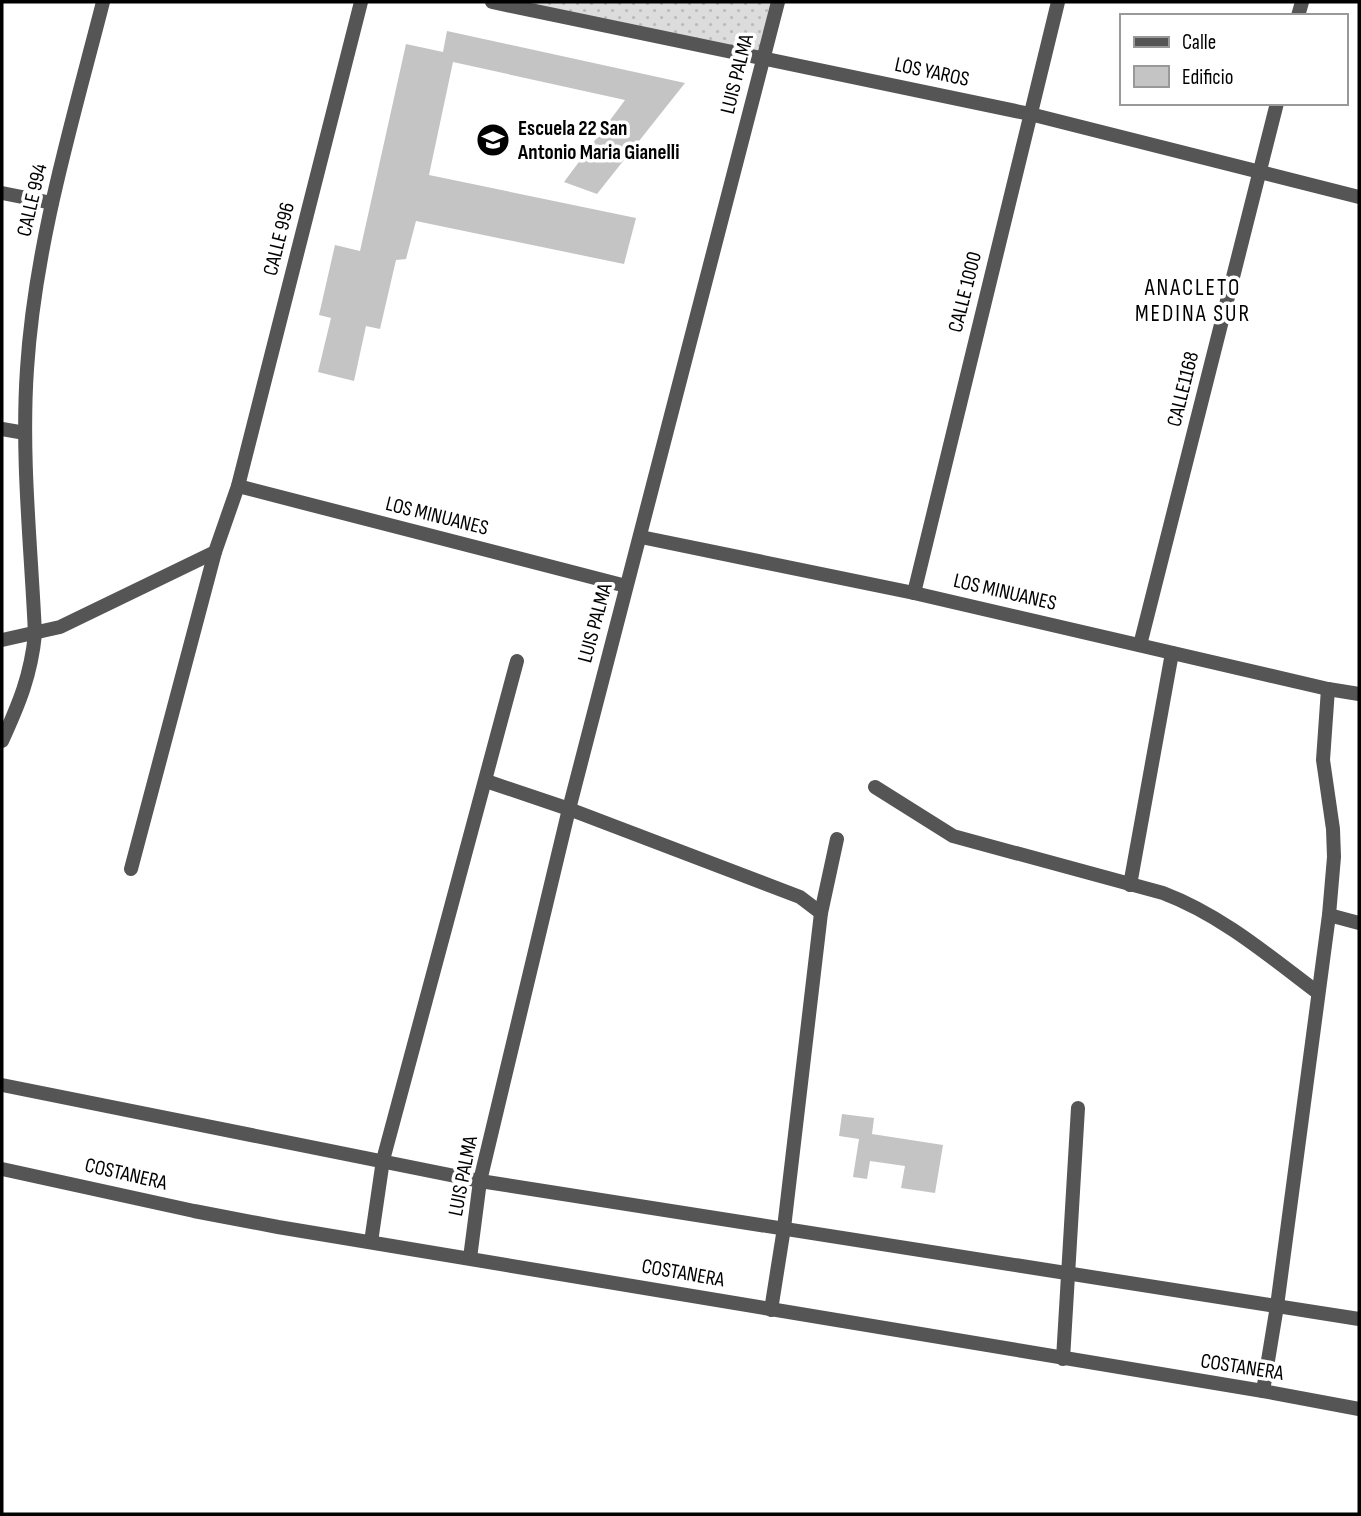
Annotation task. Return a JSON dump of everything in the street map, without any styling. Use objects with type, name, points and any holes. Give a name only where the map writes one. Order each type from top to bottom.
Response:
[{"type":"street","name":"CALLE 994","points":[[2,741],[26,684],[32,664],[35,634],[25,433],[26,371],[32,310],[52,203],[103,2]]},
{"type":"street","name":"CALLE 996","points":[[131,869],[215,552],[238,486],[361,2]]},
{"type":"street","name":"LOS YAROS","points":[[492,2],[1030,114],[1359,197]]},
{"type":"street","name":"LUIS PALMA","points":[[470,1258],[481,1181],[569,810],[778,2]]},
{"type":"street","name":"CALLE 1000","points":[[914,593],[1058,2]]},
{"type":"street","name":"CALLE1168","points":[[1140,645],[1276,105]]},
{"type":"street","points":[[2,193],[52,203]]},
{"type":"street","points":[[2,429],[25,433]]},
{"type":"street","name":"LOS MINUANES","points":[[238,486],[626,586]]},
{"type":"street","name":"LOS MINUANES","points":[[641,537],[914,593],[1359,694]]},
{"type":"street","points":[[2,640],[60,627],[215,552]]},
{"type":"street","points":[[1130,885],[1172,653]]},
{"type":"street","points":[[371,1242],[383,1160],[517,661]]},
{"type":"street","points":[[1263,1391],[1278,1306],[1329,915],[1334,857],[1333,829],[1323,760],[1328,689]]},
{"type":"street","points":[[486,781],[800,897],[821,912]]},
{"type":"street","points":[[875,787],[953,836],[1192,904],[1221,920],[1317,992]]},
{"type":"street","points":[[771,1310],[785,1228],[821,912],[837,839]]},
{"type":"street","points":[[1329,915],[1359,923]]},
{"type":"street","points":[[2,1085],[481,1181],[1359,1319]]},
{"type":"street","points":[[1063,1359],[1078,1108]]},
{"type":"street","name":"COSTANERA","points":[[2,1169],[194,1211],[1359,1409]]},
{"type":"shaded area","points":[[492,2],[778,2],[763,58]]},
{"type":"building","points":[[447,31],[685,83],[597,194],[564,182],[625,100],[453,62],[429,175],[636,218],[624,264],[416,221],[406,259],[396,260],[380,329],[366,326],[354,381],[318,372],[331,318],[319,315],[335,245],[360,251],[406,44],[443,52]]},
{"type":"building","points":[[842,1114],[874,1118],[872,1134],[943,1145],[935,1193],[901,1188],[905,1166],[870,1161],[867,1179],[853,1177],[859,1139],[839,1136]]},
{"type":"place","name":"Escuela 22 San Antonio Maria Gianelli","points":[[493,140]]},
{"type":"district","name":"ANACLETO MEDINA SUR","points":[[1193,301]]}]
